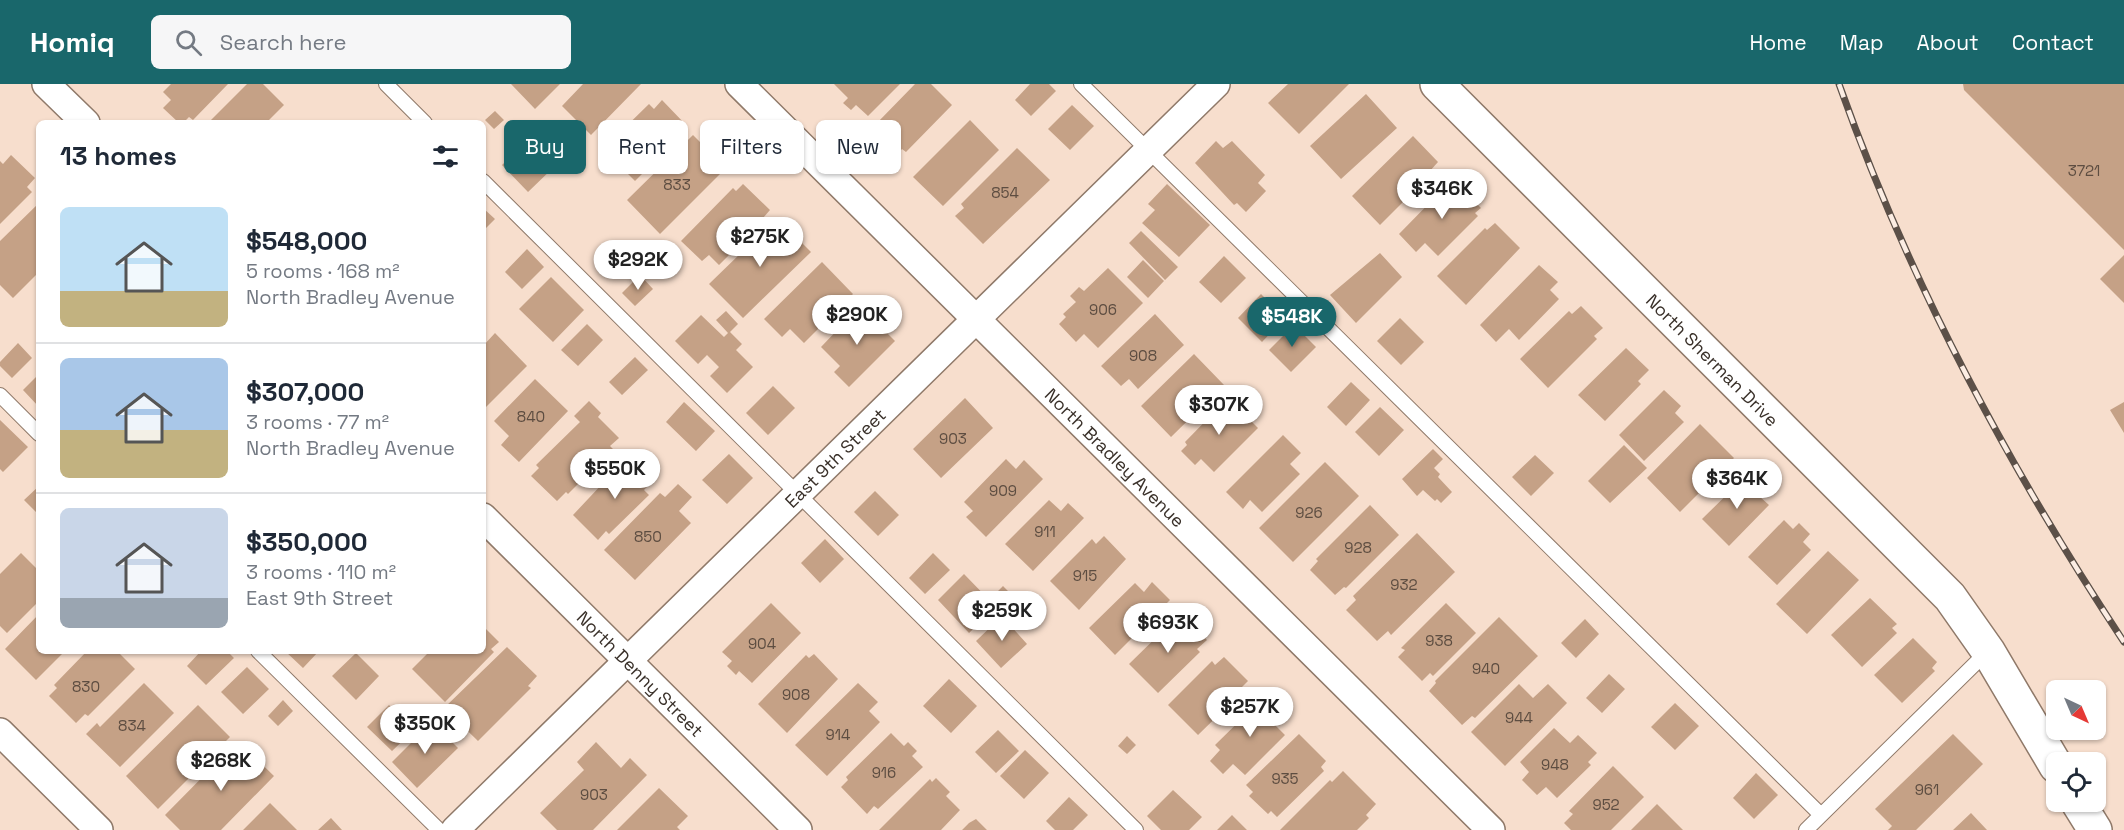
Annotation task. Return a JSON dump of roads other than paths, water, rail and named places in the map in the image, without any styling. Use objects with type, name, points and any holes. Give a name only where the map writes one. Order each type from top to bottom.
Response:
[{"type":"main road","name":"North Sherman Drive","points":[[1437,84],[1950,597],[1988,651],[2048,752]]},
{"type":"main road","points":[[2084,812],[2095,830]]},
{"type":"street","points":[[46,84],[83,120]]},
{"type":"street","name":"North Bradley Avenue","points":[[738,84],[1491,830]]},
{"type":"street","name":"East 9th Street","points":[[455,830],[1216,84]]},
{"type":"street","name":"North Denny Street","points":[[486,520],[798,830]]},
{"type":"street","points":[[0,732],[99,830]]},
{"type":"lane","points":[[386,84],[422,120]]},
{"type":"lane","points":[[1081,84],[1821,815]]},
{"type":"lane","points":[[486,184],[1136,830]]},
{"type":"lane","points":[[0,395],[36,431]]},
{"type":"lane","points":[[1806,830],[1988,651]]},
{"type":"lane","points":[[261,654],[439,830]]},
{"type":"railway","points":[[1839,84],[1897,230],[1965,372],[2041,509],[2124,642]]}]
